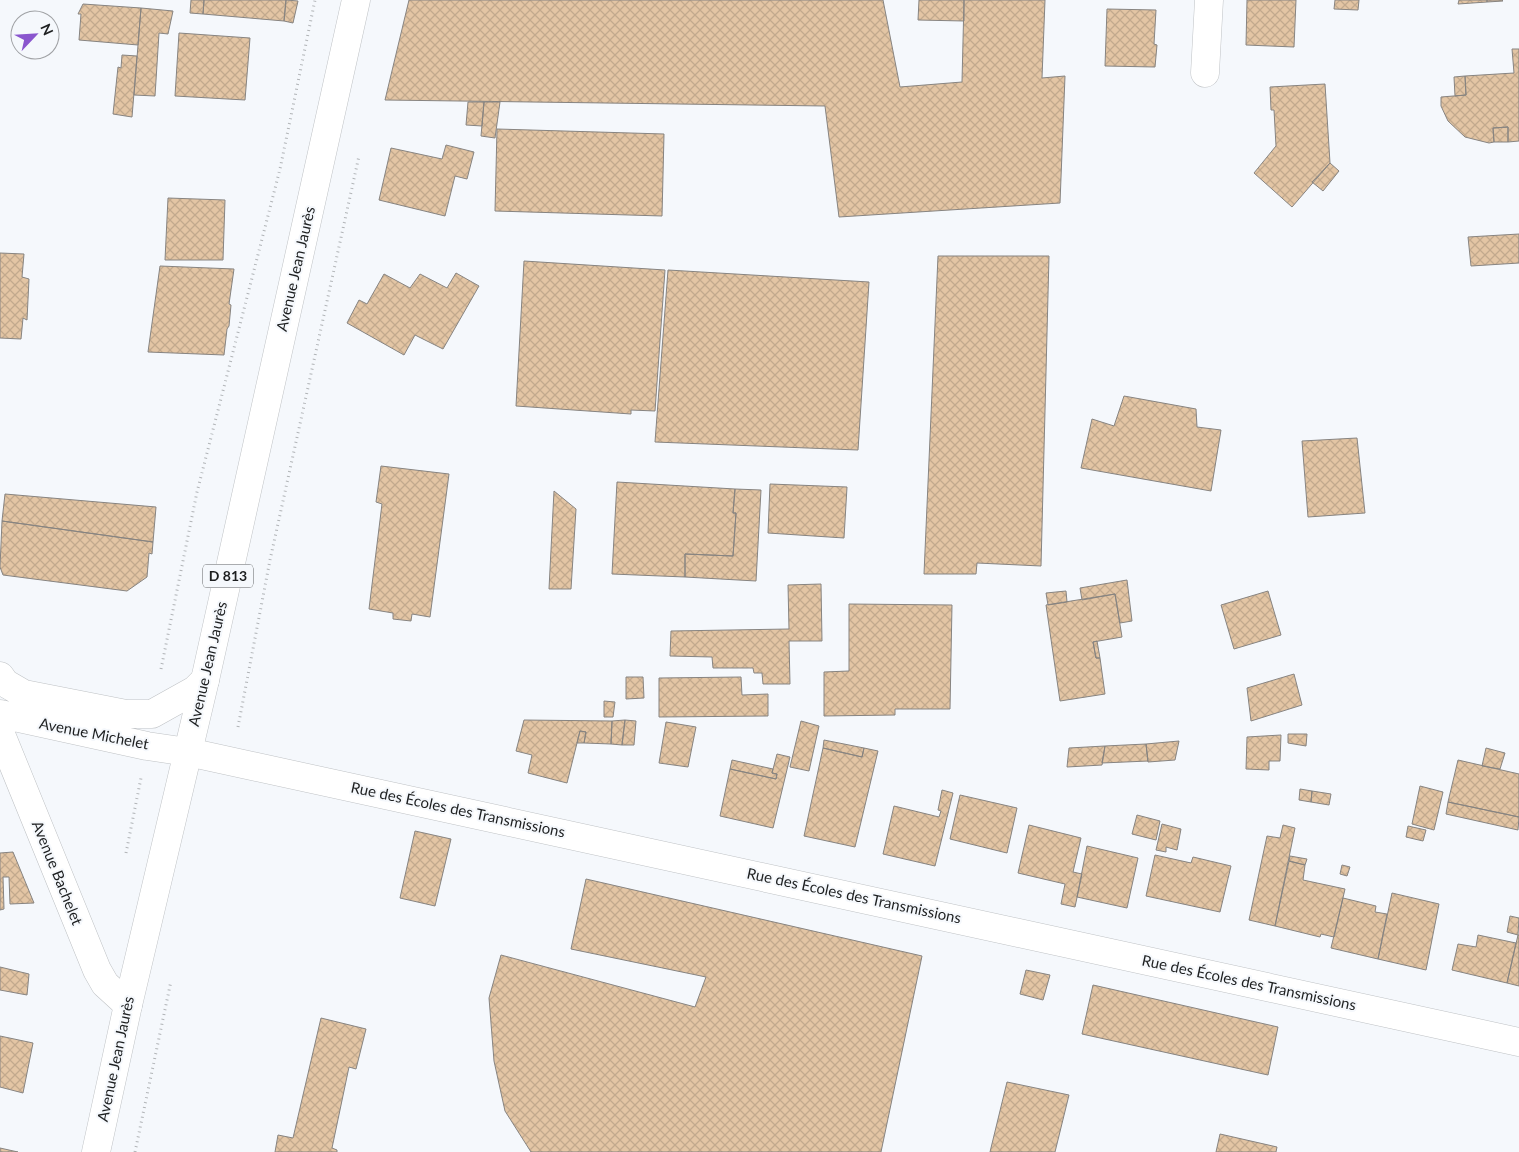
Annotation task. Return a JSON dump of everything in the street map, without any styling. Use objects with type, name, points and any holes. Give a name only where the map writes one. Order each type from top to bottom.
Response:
[{"type":"street","name":"Avenue Jean Jaurès","points":[[96,1152],[128,1005],[205,680],[356,0]]},
{"type":"street","points":[[1205,73],[1209,0]]},
{"type":"street","points":[[0,676],[5,683],[24,694],[126,714],[152,714],[195,690],[205,680]]},
{"type":"street","name":"Avenue Michelet","points":[[0,714],[147,746],[188,752]]},
{"type":"street","name":"Avenue Bachelet","points":[[0,732],[97,970],[105,984],[128,1005]]},
{"type":"street","name":"Rue des Écoles des Transmissions","points":[[188,752],[1519,1042]]},
{"type":"path","points":[[152,714],[197,492],[280,169],[315,0]]},
{"type":"path","points":[[125,861],[147,746]]},
{"type":"building","points":[[191,0],[204,0],[203,14],[190,13]]},
{"type":"building","points":[[204,0],[286,0],[284,21],[203,14]]},
{"type":"building","points":[[286,0],[298,1],[293,23],[284,21]]},
{"type":"building","points":[[409,0],[883,0],[900,87],[962,82],[964,0],[1045,0],[1042,78],[1065,76],[1060,203],[839,217],[825,106],[385,100]]},
{"type":"building","points":[[919,0],[964,0],[964,21],[918,20]]},
{"type":"building","points":[[1247,0],[1296,0],[1294,47],[1246,45]]},
{"type":"building","points":[[1335,0],[1359,0],[1358,10],[1334,9]]},
{"type":"building","points":[[1459,0],[1487,0],[1487,2],[1458,4]]},
{"type":"building","points":[[1487,0],[1502,0],[1503,1],[1487,2]]},
{"type":"building","points":[[83,4],[141,8],[138,45],[79,40],[81,14],[78,14]]},
{"type":"building","points":[[141,8],[173,11],[168,34],[159,33],[155,96],[134,95]]},
{"type":"building","points":[[1107,9],[1156,10],[1154,44],[1157,45],[1155,67],[1105,66]]},
{"type":"building","points":[[179,33],[250,38],[245,100],[175,96]]},
{"type":"building","points":[[1512,49],[1519,49],[1519,141],[1508,142],[1508,127],[1493,128],[1494,142],[1489,143],[1465,137],[1448,121],[1441,106],[1441,97],[1466,95],[1465,76],[1514,73]]},
{"type":"building","points":[[122,55],[137,56],[132,117],[113,114],[118,67],[121,68]]},
{"type":"building","points":[[1465,76],[1466,95],[1455,96],[1454,77]]},
{"type":"building","points":[[1325,84],[1330,163],[1292,207],[1254,173],[1276,146],[1274,110],[1271,110],[1270,87]]},
{"type":"building","points":[[468,102],[484,102],[482,126],[466,125]]},
{"type":"building","points":[[484,102],[500,102],[495,138],[481,136]]},
{"type":"building","points":[[1508,127],[1508,142],[1494,142],[1493,128]]},
{"type":"building","points":[[497,129],[664,134],[662,216],[495,211]]},
{"type":"building","points":[[446,145],[474,152],[467,179],[455,176],[445,216],[379,200],[391,148],[442,159]]},
{"type":"building","points":[[1330,163],[1339,171],[1323,191],[1312,182]]},
{"type":"building","points":[[168,198],[225,200],[223,260],[165,260]]},
{"type":"building","points":[[1519,234],[1519,263],[1471,266],[1468,237]]},
{"type":"building","points":[[0,253],[24,254],[22,277],[29,279],[27,320],[23,318],[21,339],[0,338]]},
{"type":"building","points":[[938,256],[1049,256],[1041,566],[977,563],[976,574],[924,574]]},
{"type":"building","points":[[524,261],[665,270],[655,411],[631,410],[631,414],[516,406]]},
{"type":"building","points":[[160,266],[234,269],[229,304],[231,305],[229,326],[224,355],[148,352]]},
{"type":"building","points":[[668,270],[869,282],[858,450],[655,442]]},
{"type":"building","points":[[456,273],[479,286],[443,349],[415,335],[404,355],[347,323],[359,300],[367,304],[384,274],[410,288],[420,274],[447,288]]},
{"type":"building","points":[[1124,396],[1196,409],[1197,427],[1221,430],[1211,491],[1081,468],[1092,419],[1114,426]]},
{"type":"building","points":[[1357,438],[1365,513],[1308,517],[1302,441]]},
{"type":"building","points":[[381,466],[449,474],[430,617],[412,614],[411,621],[393,619],[393,613],[369,609],[382,504],[376,502]]},
{"type":"building","points":[[617,482],[735,489],[733,513],[736,513],[733,556],[685,554],[685,577],[612,574]]},
{"type":"building","points":[[770,484],[847,487],[844,538],[768,533]]},
{"type":"building","points":[[735,489],[761,490],[756,581],[685,577],[685,554],[733,556],[736,513],[733,513]]},
{"type":"building","points":[[554,491],[576,509],[571,589],[549,589]]},
{"type":"building","points":[[5,494],[156,507],[153,542],[2,521]]},
{"type":"building","points":[[2,521],[153,542],[152,554],[149,553],[147,577],[127,591],[3,575],[0,567]]},
{"type":"building","points":[[1127,580],[1132,621],[1120,623],[1115,594],[1082,600],[1080,588]]},
{"type":"building","points":[[821,584],[822,641],[789,641],[790,684],[763,684],[762,673],[754,673],[753,668],[713,668],[712,657],[670,656],[671,631],[789,629],[788,585]]},
{"type":"building","points":[[1066,591],[1067,602],[1048,605],[1046,593]]},
{"type":"building","points":[[1268,591],[1281,635],[1234,649],[1221,605]]},
{"type":"building","points":[[1115,594],[1122,637],[1093,642],[1096,658],[1100,658],[1105,694],[1060,701],[1046,605]]},
{"type":"building","points":[[849,604],[952,605],[950,709],[895,709],[895,715],[824,716],[824,672],[849,671]]},
{"type":"building","points":[[1097,641],[1100,658],[1096,658],[1093,642]]},
{"type":"building","points":[[1294,674],[1302,705],[1251,721],[1247,688]]},
{"type":"building","points":[[626,677],[643,677],[644,698],[626,699]]},
{"type":"building","points":[[741,677],[742,695],[768,694],[768,716],[659,717],[659,678]]},
{"type":"building","points":[[604,701],[615,702],[613,717],[604,717]]},
{"type":"building","points":[[524,720],[612,721],[611,744],[584,743],[586,732],[580,731],[567,783],[528,773],[532,755],[516,751]]},
{"type":"building","points":[[625,720],[622,745],[611,744],[612,721]]},
{"type":"building","points":[[625,720],[636,721],[634,745],[622,745]]},
{"type":"building","points":[[801,721],[819,726],[809,771],[790,767]]},
{"type":"building","points":[[666,722],[696,727],[688,767],[659,763]]},
{"type":"building","points":[[580,731],[586,732],[584,743],[577,743]]},
{"type":"building","points":[[1288,734],[1307,734],[1306,746],[1288,743]]},
{"type":"building","points":[[1281,735],[1280,761],[1269,761],[1269,770],[1246,769],[1247,737]]},
{"type":"building","points":[[824,740],[864,748],[862,757],[823,748]]},
{"type":"building","points":[[1179,741],[1175,760],[1148,762],[1146,744]]},
{"type":"building","points":[[1146,744],[1148,761],[1102,763],[1105,746]]},
{"type":"building","points":[[1105,746],[1102,765],[1067,767],[1069,748]]},
{"type":"building","points":[[823,748],[862,757],[864,748],[878,751],[855,847],[804,836]]},
{"type":"building","points":[[1486,748],[1505,753],[1500,769],[1482,766]]},
{"type":"building","points":[[777,754],[790,757],[773,828],[720,816],[730,769],[776,779],[777,774],[772,773]]},
{"type":"building","points":[[732,760],[773,769],[772,773],[777,774],[776,779],[730,769]]},
{"type":"building","points":[[1458,760],[1519,774],[1519,817],[1448,802]]},
{"type":"building","points":[[1420,786],[1443,792],[1434,830],[1412,824]]},
{"type":"building","points":[[1300,789],[1312,791],[1311,802],[1299,800]]},
{"type":"building","points":[[942,790],[953,793],[935,866],[883,854],[894,806],[939,817],[941,811],[938,810]]},
{"type":"building","points":[[1312,791],[1331,794],[1329,805],[1311,802]]},
{"type":"building","points":[[960,795],[1017,808],[1007,853],[950,839]]},
{"type":"building","points":[[1448,802],[1519,817],[1518,830],[1446,814]]},
{"type":"building","points":[[1137,815],[1160,821],[1156,840],[1132,834]]},
{"type":"building","points":[[1162,824],[1181,829],[1177,850],[1166,847],[1166,852],[1156,850]]},
{"type":"building","points":[[1029,825],[1081,838],[1073,872],[1082,874],[1075,907],[1061,904],[1065,884],[1018,873]]},
{"type":"building","points":[[1283,825],[1295,828],[1275,926],[1249,920],[1267,836],[1280,838]]},
{"type":"building","points":[[1408,826],[1426,830],[1423,841],[1406,837]]},
{"type":"building","points":[[415,831],[451,839],[435,906],[400,898]]},
{"type":"building","points":[[1087,846],[1138,858],[1127,908],[1077,897]]},
{"type":"building","points":[[13,852],[34,903],[10,904],[9,877],[3,877],[4,909],[0,910],[0,853]]},
{"type":"building","points":[[1155,855],[1191,863],[1193,857],[1231,866],[1220,912],[1146,896]]},
{"type":"building","points":[[1290,856],[1307,859],[1305,865],[1289,861]]},
{"type":"building","points":[[1289,861],[1305,865],[1303,880],[1345,889],[1334,937],[1321,934],[1320,937],[1275,926]]},
{"type":"building","points":[[1342,865],[1350,867],[1347,876],[1340,874]]},
{"type":"building","points":[[586,879],[922,956],[881,1152],[531,1152],[505,1111],[494,1061],[489,998],[501,955],[695,1007],[706,977],[571,949]]},
{"type":"building","points":[[1392,893],[1439,904],[1426,970],[1378,959]]},
{"type":"building","points":[[1343,898],[1376,906],[1375,912],[1387,914],[1378,959],[1331,948]]},
{"type":"building","points":[[1510,916],[1519,918],[1518,935],[1507,932]]},
{"type":"building","points":[[1478,935],[1516,943],[1507,983],[1452,970],[1458,944],[1476,947]]},
{"type":"building","points":[[1519,935],[1519,986],[1507,983]]},
{"type":"building","points":[[0,967],[29,974],[27,995],[0,990]]},
{"type":"building","points":[[1026,970],[1050,975],[1043,1000],[1020,994]]},
{"type":"building","points":[[1093,985],[1278,1027],[1268,1075],[1082,1034]]},
{"type":"building","points":[[321,1018],[366,1029],[356,1069],[349,1067],[332,1148],[337,1150],[337,1152],[275,1152],[278,1135],[293,1138]]},
{"type":"building","points":[[0,1036],[33,1043],[23,1093],[0,1087]]},
{"type":"building","points":[[1007,1082],[1069,1095],[1055,1152],[990,1152]]},
{"type":"building","points":[[1220,1134],[1277,1147],[1276,1152],[1216,1152]]},
{"type":"building","points":[[0,1148],[18,1152],[0,1152]]}]
